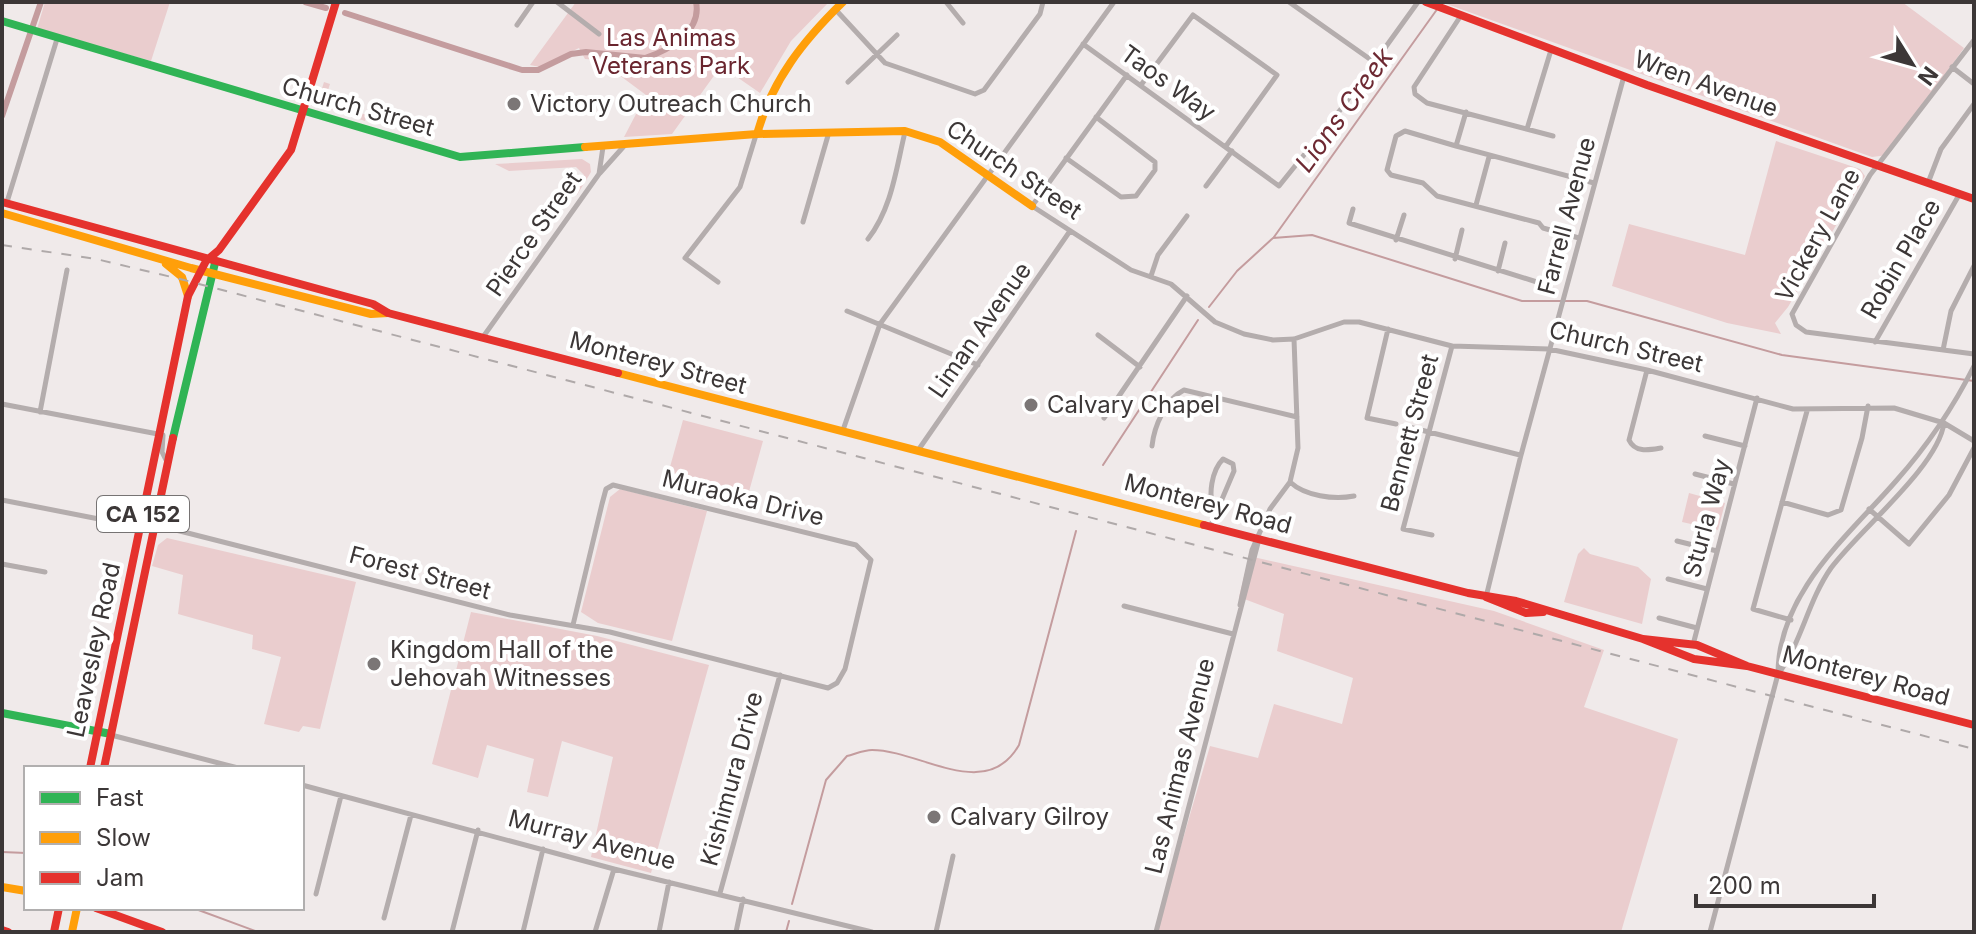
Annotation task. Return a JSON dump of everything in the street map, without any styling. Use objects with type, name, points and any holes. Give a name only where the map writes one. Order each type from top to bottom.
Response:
[{"type":"main road","points":[[210,262],[291,150],[336,2]]},
{"type":"main road","points":[[757,134],[784,67],[810,33],[843,2]]},
{"type":"main road","name":"Wren Avenue","points":[[1428,3],[1551,50],[1974,199]]},
{"type":"main road","name":"Church Street","points":[[2,21],[460,157],[757,134],[905,131],[940,142],[1032,206]]},
{"type":"main road","name":"Monterey Street","points":[[3,208],[150,257],[212,274],[371,314],[388,313]]},
{"type":"main road","name":"Monterey Street","points":[[3,208],[373,304],[388,313],[482,338],[919,449]]},
{"type":"main road","points":[[150,257],[179,274],[188,296]]},
{"type":"main road","name":"Leavesley Road","points":[[90,766],[188,296],[200,270],[210,262],[212,274],[154,525],[104,766]]},
{"type":"main road","name":"Monterey Road","points":[[919,449],[1486,597],[1526,613],[1543,612],[1643,639],[1657,647],[1723,664],[1747,666],[1974,725]]},
{"type":"main road","name":"Monterey Road","points":[[1643,639],[1660,638],[1734,658],[1747,666]]},
{"type":"main road","points":[[2,713],[111,734]]},
{"type":"main road","points":[[54,932],[59,910]]},
{"type":"main road","points":[[72,932],[77,910]]},
{"type":"main road","points":[[102,910],[162,932]]},
{"type":"main road","points":[[2,930],[8,932]]},
{"type":"street","points":[[517,25],[533,2]]},
{"type":"street","points":[[557,2],[599,34]]},
{"type":"street","points":[[946,2],[963,23]]},
{"type":"street","points":[[835,9],[875,54],[894,68],[975,94],[984,90],[1003,65],[1040,14],[1043,2]]},
{"type":"street","points":[[843,430],[880,324],[1114,2]]},
{"type":"street","points":[[1289,2],[1374,62],[1418,2]]},
{"type":"street","points":[[1141,85],[1193,15],[1277,75],[1226,146]]},
{"type":"street","points":[[1460,17],[1414,87],[1419,99],[1553,136]]},
{"type":"street","points":[[848,82],[897,35]]},
{"type":"street","points":[[3,208],[57,39]]},
{"type":"street","name":"Vickery Lane","points":[[1875,342],[1806,332],[1794,321],[1795,306],[1877,166],[1974,40]]},
{"type":"street","name":"Taos Way","points":[[1083,44],[1279,186],[1374,62]]},
{"type":"street","points":[[1527,129],[1551,50]]},
{"type":"street","points":[[1952,67],[1974,84]]},
{"type":"street","points":[[1032,206],[1127,75]]},
{"type":"street","name":"Farrell Avenue","points":[[1486,597],[1557,318],[1624,76]]},
{"type":"street","points":[[1928,183],[1941,149],[1974,104]]},
{"type":"street","points":[[1456,146],[1466,112]]},
{"type":"street","points":[[1066,158],[1121,197],[1136,196],[1155,170],[1155,162],[1096,117]]},
{"type":"street","points":[[803,222],[829,131]]},
{"type":"street","points":[[868,239],[885,213],[905,131]]},
{"type":"street","points":[[1579,238],[1560,234],[1539,223],[1437,196],[1423,183],[1391,175],[1387,170],[1396,136],[1405,131],[1489,157],[1594,183]]},
{"type":"street","points":[[718,282],[685,258],[740,187],[757,134]]},
{"type":"street","points":[[599,174],[626,145]]},
{"type":"street","name":"Pierce Street","points":[[482,338],[599,174],[603,147]]},
{"type":"street","points":[[1206,186],[1232,151]]},
{"type":"street","points":[[1476,205],[1489,157]]},
{"type":"street","name":"Robin Place","points":[[1875,342],[1959,194]]},
{"type":"street","name":"Church Street","points":[[1032,206],[1131,270],[1151,276],[1187,296],[1215,322],[1273,340],[1294,339],[1344,322],[1388,329],[1452,346],[1549,349],[1647,370],[1807,411],[1868,406],[1915,412],[1944,423],[1974,441]]},
{"type":"street","points":[[1353,209],[1349,223],[1455,259],[1540,283],[1548,275],[1560,234]]},
{"type":"street","points":[[1396,240],[1404,215]]},
{"type":"street","points":[[1151,276],[1158,255],[1187,216]]},
{"type":"street","points":[[1455,259],[1462,230]]},
{"type":"street","name":"Liman Avenue","points":[[919,449],[1070,231]]},
{"type":"street","points":[[1498,271],[1505,243]]},
{"type":"street","points":[[1943,350],[1951,311],[1974,266]]},
{"type":"street","points":[[40,412],[67,270]]},
{"type":"street","points":[[1104,418],[1187,296]]},
{"type":"street","points":[[847,311],[978,365]]},
{"type":"street","points":[[1388,329],[1367,418],[1396,424]]},
{"type":"street","points":[[1098,335],[1140,367]]},
{"type":"street","points":[[1294,339],[1298,448],[1290,482],[1340,499],[1354,496]]},
{"type":"street","points":[[1875,342],[1974,354]]},
{"type":"street","name":"Bennett Street","points":[[1432,535],[1403,529],[1452,346]]},
{"type":"street","points":[[1710,932],[1778,674],[1778,655],[1791,620],[1821,564],[1944,423],[1974,366]]},
{"type":"street","points":[[1647,370],[1629,440],[1645,451],[1661,448]]},
{"type":"street","points":[[1152,446],[1154,428],[1174,397],[1184,390],[1297,417]]},
{"type":"street","name":"Sturla Way","points":[[1692,647],[1757,398]]},
{"type":"street","points":[[2,404],[159,434],[164,436],[162,452],[168,462]]},
{"type":"street","points":[[1782,502],[1828,515],[1841,510],[1868,406]]},
{"type":"street","points":[[1791,620],[1753,609],[1807,411]]},
{"type":"street","points":[[1778,674],[1790,658],[1814,596],[1830,570],[1925,460],[1943,434],[1944,423]]},
{"type":"street","points":[[1405,426],[1521,455]]},
{"type":"street","points":[[1705,436],[1745,446]]},
{"type":"street","points":[[1869,509],[1909,544],[1956,484],[1974,448]]},
{"type":"street","points":[[1211,525],[1215,511],[1228,492],[1234,471],[1233,464],[1223,459],[1216,469],[1210,497],[1215,511]]},
{"type":"street","points":[[1695,474],[1734,484]]},
{"type":"street","name":"Las Animas Avenue","points":[[1156,932],[1240,609],[1252,550],[1260,538],[1270,509],[1290,482]]},
{"type":"street","name":"Muraoka Drive","points":[[573,625],[606,489],[613,485],[793,528],[864,550],[871,567],[842,677],[828,688]]},
{"type":"street","name":"Forest Street","points":[[2,500],[104,520],[154,525],[510,615],[573,625],[828,688]]},
{"type":"street","points":[[1677,541],[1717,551]]},
{"type":"street","points":[[2,564],[45,572]]},
{"type":"street","points":[[1668,579],[1707,589]]},
{"type":"street","points":[[1124,606],[1233,634]]},
{"type":"street","points":[[1659,618],[1697,628]]},
{"type":"street","name":"Kishimura Drive","points":[[720,893],[780,675]]},
{"type":"street","points":[[111,734],[231,766]]},
{"type":"street","name":"Murray Avenue","points":[[304,786],[614,869],[872,932]]},
{"type":"street","points":[[316,894],[341,796]]},
{"type":"street","points":[[384,918],[411,815]]},
{"type":"street","points":[[452,932],[478,830]]},
{"type":"street","points":[[523,932],[543,849]]},
{"type":"street","points":[[936,932],[953,856]]},
{"type":"street","points":[[595,932],[614,869]]},
{"type":"street","points":[[659,932],[669,882]]},
{"type":"street","points":[[736,932],[743,899]]},
{"type":"green space","points":[[45,2],[170,2],[151,61],[37,29]]},
{"type":"green space","name":"Las Animas Veterans Park","points":[[576,2],[829,2],[791,41],[760,93],[721,66],[672,134],[624,137],[646,95],[599,60],[585,59],[579,48],[540,67],[530,65]]},
{"type":"green space","points":[[1441,2],[1902,2],[1964,48],[1888,155],[1872,157]]},
{"type":"green space","points":[[324,82],[330,84],[326,96],[331,98],[330,103],[367,115],[365,121],[324,107],[319,98]]},
{"type":"green space","points":[[1776,141],[1860,169],[1865,176],[1788,307],[1775,323],[1781,334],[1727,323],[1612,286],[1629,224],[1745,255]]},
{"type":"green space","points":[[582,159],[590,164],[591,172],[577,195],[573,189],[578,188],[584,175],[576,167],[509,171],[495,164]]},
{"type":"green space","points":[[683,420],[763,441],[745,506],[665,485]]},
{"type":"green space","points":[[620,489],[707,511],[672,641],[598,623],[581,612],[610,497]]},
{"type":"green space","points":[[1689,493],[1725,503],[1718,530],[1682,522]]},
{"type":"green space","points":[[167,538],[356,582],[320,729],[303,726],[299,732],[264,724],[281,657],[252,649],[253,635],[178,614],[183,575],[152,566],[158,545]]},
{"type":"green space","points":[[1584,548],[1590,554],[1638,567],[1651,579],[1642,624],[1564,602],[1578,554]]},
{"type":"green space","points":[[1249,556],[1494,611],[1604,650],[1584,707],[1678,739],[1621,932],[1156,932],[1210,746],[1258,758],[1274,704],[1342,724],[1353,678],[1277,651],[1284,614],[1239,597]]},
{"type":"green space","points":[[471,612],[597,636],[709,665],[651,873],[591,857],[613,757],[562,741],[548,797],[527,792],[534,759],[487,745],[478,778],[432,764]]},
{"type":"waterway","points":[[2,116],[41,2]]},
{"type":"waterway","points":[[305,2],[326,8]]},
{"type":"waterway","points":[[345,13],[522,70],[538,70],[571,54],[586,52],[645,58],[655,54],[674,44],[689,30],[697,12],[696,2]]},
{"type":"waterway","name":"Lions Creek","points":[[1274,237],[1438,8]]},
{"type":"waterway","points":[[1209,307],[1237,271],[1273,238],[1312,235],[1522,301],[1587,301],[1782,355],[1974,381]]},
{"type":"waterway","points":[[1103,465],[1198,320]]},
{"type":"waterway","points":[[792,904],[826,780],[847,756],[869,750],[891,752],[971,772],[989,770],[1005,762],[1019,745],[1076,531]]},
{"type":"waterway","points":[[2,852],[24,853]]},
{"type":"waterway","points":[[198,910],[258,932]]},
{"type":"waterway","points":[[786,932],[789,921]]},
{"type":"railway","points":[[2,245],[96,259],[184,280],[1974,749]]},
{"type":"traffic: fast","points":[[2,21],[460,157],[585,147]]},
{"type":"traffic: fast","points":[[173,438],[215,263]]},
{"type":"traffic: fast","points":[[2,713],[111,734]]},
{"type":"traffic: slow","points":[[757,134],[771,96],[791,62],[843,2]]},
{"type":"traffic: slow","points":[[585,147],[757,134],[905,131],[940,142],[1032,206]]},
{"type":"traffic: slow","points":[[2,213],[191,268],[371,314],[388,313]]},
{"type":"traffic: slow","points":[[166,264],[182,277],[188,296]]},
{"type":"traffic: slow","points":[[618,373],[1204,525]]},
{"type":"traffic: slow","points":[[2,887],[24,891]]},
{"type":"traffic: slow","points":[[72,932],[77,910]]},
{"type":"traffic: jam","points":[[206,261],[219,250],[291,150],[336,2]]},
{"type":"traffic: jam","points":[[1426,2],[1647,85],[1974,199]]},
{"type":"traffic: jam","points":[[2,202],[373,304],[388,313],[618,373]]},
{"type":"traffic: jam","points":[[90,766],[188,296],[206,261]]},
{"type":"traffic: jam","points":[[104,766],[173,438]]},
{"type":"traffic: jam","points":[[1204,525],[1468,593],[1516,601],[1643,639],[1694,659],[1747,666]]},
{"type":"traffic: jam","points":[[1486,597],[1526,613],[1543,612]]},
{"type":"traffic: jam","points":[[1643,639],[1697,645],[1747,666],[1974,725]]},
{"type":"traffic: jam","points":[[54,932],[59,910]]},
{"type":"traffic: jam","points":[[102,910],[162,932]]},
{"type":"traffic: jam","points":[[2,930],[8,932]]},
{"type":"place","name":"Victory Outreach Church","points":[[514,104]]},
{"type":"place","name":"Calvary Chapel","points":[[1031,405]]},
{"type":"place","name":"Kingdom Hall of the Jehovah Witnesses","points":[[374,664]]},
{"type":"place","name":"Calvary Gilroy","points":[[934,817]]}]
